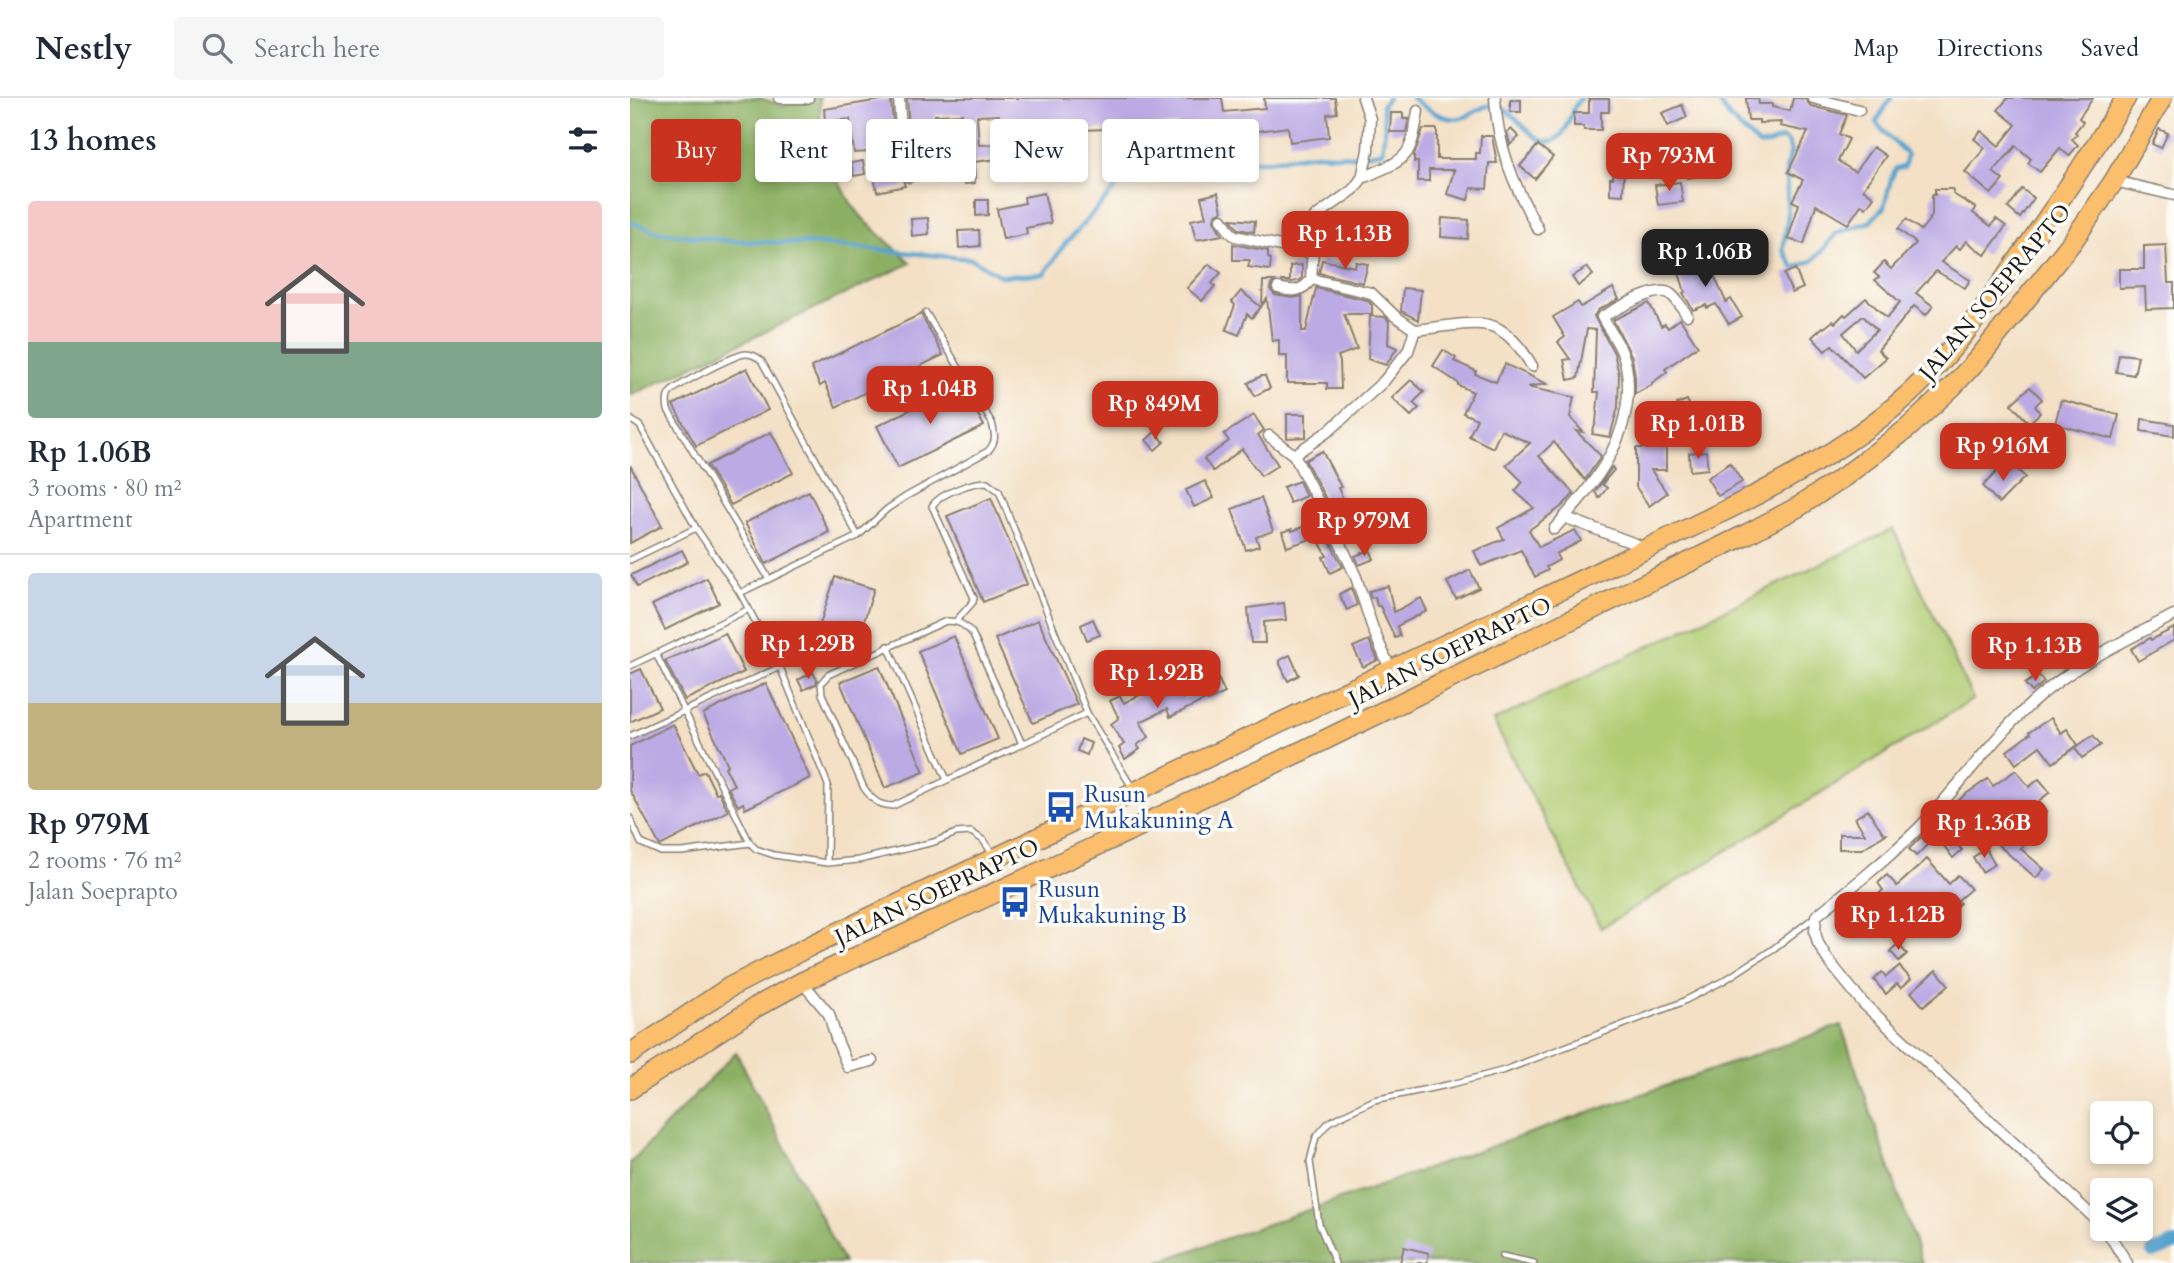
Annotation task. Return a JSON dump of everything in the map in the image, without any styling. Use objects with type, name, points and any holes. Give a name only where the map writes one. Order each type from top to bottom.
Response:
[{"type":"highway","name":"JALAN SOEPRAPTO","points":[[630,1054],[730,987],[814,944],[1644,550],[1817,461],[1895,407],[1949,351],[1982,310],[2071,186],[2126,98]]},
{"type":"highway","name":"JALAN SOEPRAPTO","points":[[630,1089],[756,1007],[802,982],[1316,744],[1691,562],[1798,507],[1845,476],[1908,428],[1979,358],[2072,242],[2114,181],[2162,98]]},
{"type":"street","points":[[779,98],[808,98]]},
{"type":"street","points":[[899,98],[900,119]]},
{"type":"street","points":[[1278,288],[1297,290],[1306,287],[1311,279],[1315,217],[1353,190],[1362,178],[1366,166],[1370,119],[1363,98]]},
{"type":"street","points":[[1813,98],[1859,110]]},
{"type":"street","points":[[1495,99],[1502,148],[1520,197],[1538,229]]},
{"type":"street","points":[[1362,178],[1403,159],[1413,141],[1418,111]]},
{"type":"street","points":[[2114,181],[2174,195]]},
{"type":"street","points":[[1222,219],[1235,236],[1313,253]]},
{"type":"street","points":[[1311,279],[1371,293],[1395,316],[1415,330],[1486,324],[1492,326],[1502,330],[1525,354],[1531,366]]},
{"type":"street","points":[[1553,529],[1597,478],[1617,444],[1628,404],[1628,378],[1622,352],[1602,317],[1661,291],[1670,294],[1687,314]]},
{"type":"street","points":[[1294,455],[1330,430],[1384,381],[1408,351],[1415,330]]},
{"type":"street","points":[[1269,436],[1294,455],[1356,576],[1373,629],[1391,671]]},
{"type":"street","points":[[1564,517],[1638,545],[1644,550]]},
{"type":"street","points":[[2090,1215],[1863,1003],[1828,960],[1818,943],[1815,932],[1816,916],[1865,877],[1919,828],[1975,762],[2039,696],[2077,666],[2174,615]]},
{"type":"street","points":[[802,982],[830,1014],[848,1067],[872,1061]]},
{"type":"street","points":[[2112,1241],[2127,1263]]},
{"type":"lane","points":[[740,593],[858,536],[887,509],[988,451],[994,444],[992,423],[926,313]]},
{"type":"lane","points":[[769,579],[668,410],[666,401],[669,392],[683,383],[740,355],[754,355],[761,360],[858,536]]},
{"type":"lane","points":[[630,419],[640,426],[696,528],[740,593],[780,667],[828,785],[827,863]]},
{"type":"lane","points":[[956,621],[974,598],[932,506],[936,500],[968,485],[987,482],[999,491],[1087,713],[1134,792]]},
{"type":"lane","points":[[630,559],[696,528]]},
{"type":"lane","points":[[630,666],[749,610]]},
{"type":"lane","points":[[1022,744],[972,633],[956,621],[946,621],[888,646],[828,675],[821,683],[822,694],[864,788],[872,800],[880,805],[894,806],[1087,713]]},
{"type":"lane","points":[[888,646],[947,780]]},
{"type":"lane","points":[[656,654],[751,844],[756,849],[774,855],[827,863],[859,860],[934,842],[956,833],[971,832],[983,840],[996,859]]},
{"type":"lane","points":[[630,736],[780,667]]},
{"type":"lane","points":[[630,818],[641,843],[661,852],[751,844]]},
{"type":"lane","points":[[1335,1263],[1319,1224],[1310,1161],[1316,1137],[1329,1122],[1374,1100],[1505,1070],[1680,1003],[1773,949],[1816,916]]},
{"type":"lane","points":[[1502,1256],[1534,1263]]},
{"type":"green space","points":[[630,98],[760,98],[784,106],[809,98],[820,98],[821,119],[755,119],[755,182],[840,182],[860,215],[911,263],[630,396]]},
{"type":"green space","points":[[1893,529],[1973,699],[1601,928],[1493,721]]},
{"type":"green space","points":[[1841,1025],[1922,1263],[1155,1263]]},
{"type":"green space","points":[[736,1052],[844,1263],[630,1263],[630,1163]]},
{"type":"building","points":[[907,98],[1222,98],[1224,112],[1265,108],[1264,98],[1335,98],[1337,113],[1327,114],[1329,137],[1290,142],[1288,127],[1259,131],[1259,119],[1102,119],[1102,129],[1088,130],[1088,119],[999,119],[999,115],[977,116],[979,145],[990,144],[990,160],[976,162],[976,119],[962,119],[962,114],[935,115],[935,119],[908,119]]},
{"type":"building","points":[[1746,98],[1758,98],[1759,104],[1772,104],[1772,107],[1790,111],[1793,98],[1805,99],[1811,106],[1847,115],[1839,134],[1849,139],[1838,161],[1855,172],[1873,147],[1886,156],[1863,189],[1874,197],[1866,208],[1861,205],[1848,224],[1816,205],[1804,244],[1788,239],[1799,204],[1792,201],[1803,180],[1788,172],[1808,132],[1780,126],[1781,122],[1759,123],[1759,120],[1748,120]]},
{"type":"building","points":[[2008,98],[2093,98],[2079,118],[2083,122],[2072,139],[2078,145],[2069,156],[2060,148],[2040,172],[2028,163],[2031,159],[2016,146],[1993,172],[2003,180],[1991,194],[1965,172],[1985,148],[1974,139],[1981,131],[1999,146],[2016,125],[1998,110]]},
{"type":"building","points":[[1589,99],[1609,99],[1609,112],[1601,112],[1601,130],[1584,130],[1584,126],[1574,126],[1574,113],[1589,113]]},
{"type":"building","points":[[891,100],[893,119],[866,119],[866,152],[854,153],[852,119],[825,119],[824,109]]},
{"type":"building","points":[[1510,100],[1521,100],[1521,112],[1510,112]]},
{"type":"building","points":[[1682,105],[1687,117],[1668,126],[1662,113]]},
{"type":"building","points":[[1391,113],[1403,113],[1403,119],[1409,119],[1406,132],[1390,132]]},
{"type":"building","points":[[1423,129],[1437,129],[1437,159],[1476,159],[1476,153],[1480,153],[1481,136],[1492,136],[1497,163],[1489,163],[1487,189],[1471,188],[1468,200],[1447,194],[1454,170],[1429,170],[1429,181],[1418,181],[1418,162],[1414,162],[1414,155]]},
{"type":"building","points":[[1511,129],[1519,137],[1510,145],[1507,132]]},
{"type":"building","points":[[2159,129],[2168,133],[2161,148],[2152,144]]},
{"type":"building","points":[[1538,145],[1553,157],[1535,179],[1520,166]]},
{"type":"building","points":[[1616,147],[1625,148],[1624,156],[1643,157],[1642,168],[1624,167],[1623,195],[1610,194]]},
{"type":"building","points":[[1710,152],[1713,167],[1697,170],[1698,176],[1687,178],[1683,160]]},
{"type":"building","points":[[863,161],[865,174],[854,176],[852,163]]},
{"type":"building","points":[[875,182],[904,182],[905,186],[877,192]]},
{"type":"building","points":[[1680,182],[1683,202],[1658,205],[1655,185]]},
{"type":"building","points":[[1935,189],[1953,189],[1953,194],[1976,208],[1973,213],[1991,226],[1996,219],[2006,226],[1985,255],[1966,241],[1960,249],[1956,246],[1941,262],[1970,280],[1965,288],[1936,271],[1916,293],[1933,306],[1926,315],[1914,306],[1878,350],[1886,358],[1863,378],[1832,345],[1825,351],[1812,337],[1844,314],[1846,316],[1866,298],[1887,318],[1900,302],[1875,280],[1879,277],[1874,273],[1884,262],[1891,269],[1916,243],[1898,229],[1906,219],[1921,230],[1932,216],[1932,195],[1935,195]],"holes":[[[1863,316],[1877,330],[1856,350],[1843,333]]]},
{"type":"building","points":[[2022,189],[2034,198],[2020,218],[2008,208]]},
{"type":"building","points":[[1044,193],[1051,223],[1026,228],[1027,234],[1003,239],[997,209],[1025,203],[1024,197]]},
{"type":"building","points":[[1218,193],[1222,211],[1215,215],[1214,220],[1222,235],[1196,240],[1191,220],[1206,217],[1201,197]]},
{"type":"building","points":[[976,200],[988,200],[988,215],[976,216]]},
{"type":"building","points":[[928,218],[929,234],[912,236],[911,219]]},
{"type":"building","points":[[1442,218],[1469,220],[1468,239],[1441,237]]},
{"type":"building","points":[[1231,219],[1255,221],[1254,232],[1238,229]]},
{"type":"building","points":[[1290,224],[1304,224],[1304,240],[1290,240]]},
{"type":"building","points":[[979,230],[980,246],[959,248],[958,231]]},
{"type":"building","points":[[1233,244],[1268,251],[1268,258],[1271,259],[1270,270],[1248,267],[1250,260],[1233,260]]},
{"type":"building","points":[[2166,245],[2168,283],[2174,283],[2174,308],[2146,309],[2145,287],[2119,288],[2119,269],[2144,269],[2144,246]]},
{"type":"building","points":[[1689,259],[1691,264],[1705,259],[1711,279],[1715,277],[1726,302],[1731,299],[1742,317],[1729,324],[1716,304],[1693,310],[1683,293],[1685,292],[1676,263]]},
{"type":"building","points":[[1322,260],[1355,267],[1356,262],[1368,264],[1363,283],[1319,273]]},
{"type":"building","points":[[1209,264],[1221,273],[1212,283],[1215,286],[1202,301],[1187,288]]},
{"type":"building","points":[[1302,265],[1300,280],[1292,282],[1281,281],[1290,281],[1290,266]]},
{"type":"building","points":[[1587,267],[1593,275],[1578,286],[1572,277]]},
{"type":"building","points":[[1795,269],[1803,288],[1792,293],[1784,274]]},
{"type":"building","points":[[1263,281],[1275,281],[1270,289],[1275,295],[1292,298],[1302,296],[1302,331],[1306,331],[1316,288],[1367,300],[1372,305],[1372,314],[1344,314],[1357,349],[1338,356],[1341,389],[1327,389],[1327,383],[1287,383],[1287,356],[1279,356],[1279,340],[1272,341],[1267,299],[1262,305]]},
{"type":"building","points":[[1403,288],[1421,290],[1418,320],[1401,311]]},
{"type":"building","points":[[1613,288],[1619,299],[1598,310],[1594,316],[1614,353],[1619,374],[1618,407],[1610,437],[1592,434],[1599,392],[1594,392],[1596,330],[1587,329],[1578,378],[1568,380],[1564,360],[1570,359],[1558,342],[1565,337],[1553,317],[1578,302],[1581,307]]},
{"type":"building","points":[[1241,291],[1261,307],[1252,318],[1247,314],[1239,335],[1226,330],[1235,305],[1232,302]]},
{"type":"building","points":[[1649,303],[1661,326],[1665,324],[1668,328],[1680,319],[1698,346],[1665,369],[1667,372],[1652,385],[1635,394],[1632,357],[1613,320]]},
{"type":"building","points":[[921,314],[943,355],[836,407],[825,383],[820,386],[811,367]]},
{"type":"building","points":[[1370,316],[1385,317],[1389,321],[1388,344],[1397,348],[1386,365],[1368,359]]},
{"type":"building","points":[[1443,350],[1456,358],[1454,361],[1476,371],[1475,374],[1496,382],[1505,364],[1547,384],[1527,387],[1574,397],[1570,417],[1583,432],[1576,431],[1601,456],[1585,480],[1554,442],[1539,456],[1574,494],[1529,530],[1539,547],[1575,530],[1581,541],[1556,554],[1559,560],[1535,577],[1521,550],[1481,566],[1474,551],[1504,539],[1498,528],[1534,508],[1515,491],[1523,482],[1506,465],[1530,443],[1501,430],[1493,448],[1469,436],[1477,419],[1463,413],[1473,392],[1458,385],[1433,366]]},
{"type":"building","points":[[2119,354],[2138,356],[2134,375],[2116,372]]},
{"type":"building","points":[[747,368],[768,410],[696,446],[673,405]]},
{"type":"building","points":[[1265,376],[1270,388],[1255,396],[1248,383]]},
{"type":"building","points":[[1411,380],[1424,392],[1413,403],[1419,408],[1411,416],[1392,398]]},
{"type":"building","points":[[962,384],[984,426],[898,468],[877,426]]},
{"type":"building","points":[[2030,387],[2042,399],[2035,406],[2040,413],[2029,423],[2011,404]]},
{"type":"building","points":[[1687,400],[1695,417],[1669,429],[1664,418],[1680,410],[1677,404]]},
{"type":"building","points":[[2061,400],[2119,415],[2113,439],[2055,424]]},
{"type":"building","points":[[1287,414],[1306,414],[1306,437],[1287,438]]},
{"type":"building","points":[[1254,415],[1264,430],[1258,435],[1278,465],[1261,476],[1242,449],[1213,471],[1204,459],[1229,441],[1224,434]]},
{"type":"building","points":[[2142,419],[2174,424],[2174,436],[2141,431]]},
{"type":"building","points":[[1709,423],[1718,437],[1708,443],[1700,429]]},
{"type":"building","points":[[771,432],[793,473],[731,505],[707,465]]},
{"type":"building","points":[[1155,432],[1164,442],[1155,450],[1146,440]]},
{"type":"building","points":[[1636,448],[1666,448],[1666,470],[1651,470],[1667,493],[1649,506],[1636,487]]},
{"type":"building","points":[[1322,451],[1341,487],[1338,488],[1349,513],[1336,518],[1305,460]]},
{"type":"building","points":[[1706,451],[1708,469],[1690,471],[1689,453]]},
{"type":"building","points":[[1730,463],[1742,482],[1718,496],[1707,478]]},
{"type":"building","points":[[630,465],[662,526],[630,543]]},
{"type":"building","points":[[2002,466],[2009,473],[2015,467],[2025,477],[1999,503],[1983,486]]},
{"type":"building","points":[[1612,467],[1614,470],[1602,484],[1607,488],[1599,498],[1595,492]]},
{"type":"building","points":[[1205,481],[1214,498],[1194,507],[1186,490]]},
{"type":"building","points":[[1299,481],[1306,496],[1290,503],[1283,487]]},
{"type":"building","points":[[809,491],[829,532],[766,564],[745,523]]},
{"type":"building","points":[[991,498],[1027,584],[983,602],[947,516]]},
{"type":"building","points":[[1261,498],[1273,531],[1256,537],[1259,546],[1246,550],[1232,509]]},
{"type":"building","points":[[1319,521],[1343,567],[1330,573],[1323,557],[1327,556],[1317,537],[1287,547],[1282,532]]},
{"type":"building","points":[[682,550],[688,562],[637,587],[631,575]]},
{"type":"building","points":[[1370,550],[1374,559],[1359,565],[1355,556]]},
{"type":"building","points":[[1470,570],[1479,588],[1456,599],[1447,582]]},
{"type":"building","points":[[835,577],[874,589],[858,640],[819,627]]},
{"type":"building","points":[[707,578],[719,603],[665,630],[652,605]]},
{"type":"building","points":[[1388,586],[1394,612],[1421,598],[1427,611],[1397,626],[1400,636],[1395,638],[1380,606],[1377,606],[1375,597],[1371,598],[1369,591]]},
{"type":"building","points":[[1351,588],[1357,605],[1347,610],[1339,594]]},
{"type":"building","points":[[1284,603],[1286,620],[1264,622],[1265,643],[1251,643],[1248,608]]},
{"type":"building","points":[[1093,619],[1100,635],[1087,640],[1081,625]]},
{"type":"building","points":[[1038,620],[1077,704],[1033,723],[995,639]]},
{"type":"building","points":[[2174,628],[2174,640],[2138,661],[2131,649]]},
{"type":"building","points":[[725,633],[744,672],[685,700],[665,661]]},
{"type":"building","points":[[954,636],[998,739],[962,754],[918,651]]},
{"type":"building","points":[[1369,640],[1378,660],[1363,667],[1353,647]]},
{"type":"building","points":[[1290,655],[1299,675],[1288,681],[1280,660]]},
{"type":"building","points":[[879,666],[924,772],[885,788],[840,682]]},
{"type":"building","points":[[641,669],[660,708],[630,722],[630,674]]},
{"type":"building","points":[[813,672],[816,684],[803,690],[798,680]]},
{"type":"building","points":[[1215,672],[1225,693],[1170,717],[1167,709],[1140,722],[1149,737],[1137,745],[1140,749],[1125,759],[1119,748],[1124,744],[1111,724],[1119,718],[1110,701],[1120,696],[1124,703],[1155,687],[1158,692],[1175,683],[1183,699],[1203,689],[1198,680]]},
{"type":"building","points":[[2038,675],[2044,682],[2032,692],[2025,684]]},
{"type":"building","points":[[766,683],[810,778],[745,809],[743,803],[738,806],[728,788],[734,785],[725,767],[728,765],[703,714]]},
{"type":"building","points":[[2051,718],[2061,733],[2067,729],[2078,745],[2053,763],[2040,746],[2016,764],[2007,751]]},
{"type":"building","points":[[673,724],[698,774],[705,771],[728,811],[660,846],[630,790],[630,746]]},
{"type":"building","points":[[2093,735],[2101,745],[2082,758],[2075,748]]},
{"type":"building","points":[[1081,739],[1091,743],[1087,755],[1077,751]]},
{"type":"building","points":[[2016,770],[2029,787],[2039,779],[2050,792],[2039,801],[2047,811],[2020,833],[2027,843],[2020,848],[2044,869],[2036,878],[1996,843],[2001,841],[1978,811],[1962,826],[1950,810],[1963,796],[1988,779],[1993,786]]},
{"type":"building","points":[[1868,810],[1886,834],[1862,849],[1839,849],[1839,834],[1865,834],[1855,818]]},
{"type":"building","points":[[1921,837],[1928,844],[1916,856],[1909,849]]},
{"type":"building","points":[[1953,839],[1962,850],[1953,858],[1944,846]]},
{"type":"building","points":[[1986,849],[1995,864],[1982,872],[1973,857]]},
{"type":"building","points":[[1927,859],[1949,884],[1958,875],[1971,889],[1958,900],[1960,903],[1945,916],[1948,918],[1940,925],[1920,902],[1909,911],[1901,903],[1888,915],[1872,900],[1883,890],[1878,883],[1887,875],[1897,886]]},
{"type":"building","points":[[1898,944],[1907,954],[1899,961],[1890,951]]},
{"type":"building","points":[[1899,966],[1911,979],[1901,988],[1897,984],[1886,994],[1874,980],[1882,972],[1886,977]]},
{"type":"building","points":[[1936,970],[1949,985],[1923,1006],[1911,992]]},
{"type":"building","points":[[1404,1247],[1429,1253],[1427,1263],[1400,1263]]},
{"type":"waterway","points":[[630,222],[658,232],[730,241],[819,244],[972,259],[1001,276],[1044,274],[1065,244],[1153,147],[1184,150],[1213,161],[1265,161],[1315,154],[1355,156],[1382,152],[1385,127],[1382,105],[1388,98]]},
{"type":"waterway","points":[[1412,98],[1435,113],[1455,119],[1489,106],[1500,107],[1533,135],[1546,142],[1559,138],[1563,133],[1581,98]]},
{"type":"waterway","points":[[1716,98],[1730,118],[1759,145],[1783,139],[1788,142],[1791,152],[1786,168],[1788,215],[1783,250],[1794,268],[1812,261],[1836,233],[1870,222],[1884,207],[1891,179],[1896,168],[1904,167],[1907,155],[1876,122],[1891,98]]},
{"type":"waterway","points":[[2153,1252],[2174,1244]]},
{"type":"place","name":"Rusun Mukakuning A","points":[[1061,807]]},
{"type":"place","name":"Rusun Mukakuning B","points":[[1015,902]]}]
